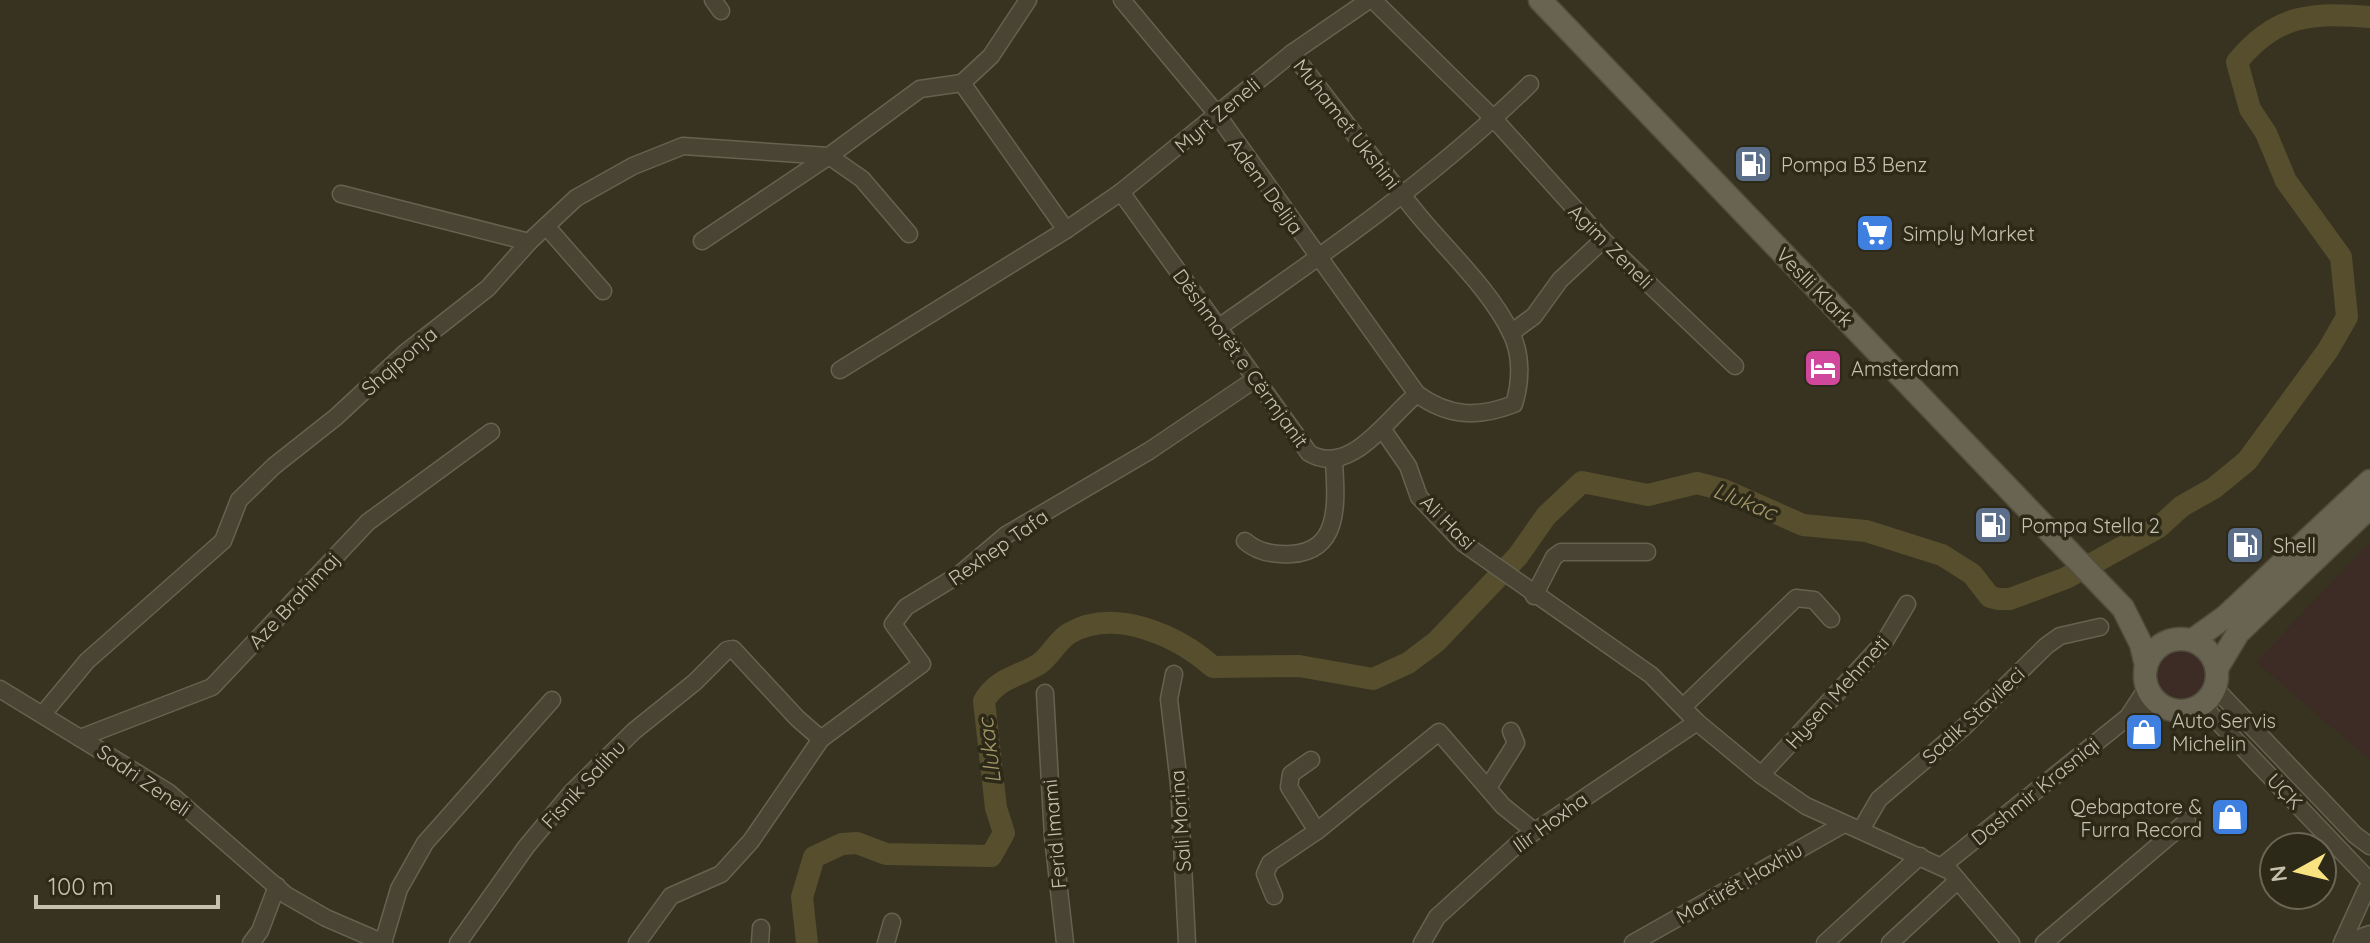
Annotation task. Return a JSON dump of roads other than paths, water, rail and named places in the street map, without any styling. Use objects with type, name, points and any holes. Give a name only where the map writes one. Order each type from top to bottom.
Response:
[{"type":"main road","name":"Veslli Klark","points":[[1540,0],[2123,608],[2141,644],[2146,665]]},
{"type":"main road","points":[[2370,481],[2225,617],[2184,640],[2158,647],[2146,665],[2147,688],[2162,706],[2182,712],[2211,687],[2238,633],[2370,507]]},
{"type":"main road","name":"Veslli Klark","points":[[2123,608],[2184,640]]},
{"type":"main road","points":[[2184,640],[2208,651],[2211,687]]},
{"type":"street","points":[[702,241],[829,156],[920,89],[962,83],[991,56],[1028,0]]},
{"type":"street","name":"Adem Delija","points":[[1122,0],[1216,113],[1318,259],[1392,354],[1417,394]]},
{"type":"street","name":"Myrt Zeneli","points":[[840,370],[1066,230],[1121,192],[1292,53],[1371,0]]},
{"type":"street","name":"Agim Zeneli","points":[[1371,0],[1494,119],[1603,240],[1735,366]]},
{"type":"street","name":"Muhamet Ukshini","points":[[1292,53],[1402,195],[1459,258],[1511,333],[1518,356],[1520,386],[1514,404],[1487,415],[1453,413],[1417,394]]},
{"type":"street","points":[[962,83],[1066,230]]},
{"type":"street","points":[[1402,195],[1494,119],[1530,84]]},
{"type":"street","name":"Shqiponja","points":[[43,714],[87,661],[223,541],[239,500],[274,466],[336,417],[405,353],[488,288],[529,242],[576,198],[633,166],[683,146],[829,156]]},
{"type":"street","points":[[829,156],[862,179],[909,234]]},
{"type":"street","name":"Dëshmorët e Cërmjanit","points":[[1121,192],[1309,453],[1322,461],[1334,461]]},
{"type":"street","points":[[341,194],[529,242]]},
{"type":"street","name":"Muhamet Ukshini","points":[[1318,259],[1402,195]]},
{"type":"street","points":[[546,226],[603,291]]},
{"type":"street","points":[[1511,333],[1534,316],[1560,280],[1603,240]]},
{"type":"street","points":[[1219,327],[1318,259]]},
{"type":"street","name":"Rexhep Tafa","points":[[637,943],[671,896],[721,874],[741,852],[821,739],[922,664],[893,624],[906,607],[960,574],[1006,535],[1149,451],[1254,380]]},
{"type":"street","points":[[1245,541],[1255,550],[1281,555],[1306,553],[1324,542],[1333,526],[1334,461],[1383,430],[1417,394]]},
{"type":"street","name":"Ali Hasi","points":[[1383,430],[1408,466],[1419,497],[1463,543],[1529,592]]},
{"type":"street","name":"Aze Brahimaj","points":[[80,738],[212,687],[368,522],[491,432]]},
{"type":"street","points":[[1647,552],[1561,552],[1529,592],[1651,675],[1697,722],[1761,775],[1806,806],[1844,824],[1862,828],[1950,871],[1956,882],[2011,943]]},
{"type":"street","points":[[1684,706],[1796,598],[1809,597],[1831,619]]},
{"type":"street","name":"Hysen Mehmeti","points":[[1761,775],[1885,641],[1907,604]]},
{"type":"street","name":"Sadik Stavileci","points":[[1862,828],[1879,799],[1964,727],[2046,646],[2060,636],[2100,627]]},
{"type":"street","name":"Fisnik Salihu","points":[[458,943],[526,847],[571,793],[634,731],[695,682],[727,650],[733,649],[797,718],[821,739]]},
{"type":"street","name":"Sali Morina","points":[[1174,674],[1169,699],[1179,784],[1187,943]]},
{"type":"street","name":"UÇK","points":[[2211,687],[2355,835],[2370,846]]},
{"type":"street","name":"UÇK","points":[[2211,687],[2368,886]]},
{"type":"street","name":"Dashmir Krasniqi","points":[[1942,866],[2128,717],[2147,688]]},
{"type":"street","name":"Sadri Zeneli","points":[[0,689],[168,792],[277,886],[326,918],[384,943],[399,889],[425,843],[552,700]]},
{"type":"street","name":"Ferid Imami","points":[[1045,693],[1044,726],[1065,943]]},
{"type":"street","name":"Dashmir Krasniqi","points":[[2128,717],[2162,706]]},
{"type":"street","name":"Ilir Hoxha","points":[[1422,943],[1437,917],[1534,831],[1697,722]]},
{"type":"street","points":[[1489,786],[1516,743],[1511,731]]},
{"type":"street","points":[[1274,896],[1265,874],[1270,863],[1317,831],[1433,733],[1443,734],[1503,806],[1534,831]]},
{"type":"street","points":[[1311,760],[1291,774],[1289,787],[1317,831]]},
{"type":"street","points":[[2044,943],[2187,821]]},
{"type":"street","name":"Martirët Haxhiu","points":[[1633,943],[1844,824]]},
{"type":"street","points":[[1825,943],[1920,856]]},
{"type":"street","points":[[1890,943],[1956,882]]},
{"type":"street","points":[[251,943],[260,931],[277,886]]},
{"type":"street","points":[[2344,943],[2368,886]]},
{"type":"street","points":[[886,943],[892,922]]},
{"type":"street","points":[[2344,943],[2370,934]]},
{"type":"waterway","name":"Llukac","points":[[807,943],[802,897],[814,857],[842,844],[857,843],[886,854],[991,856],[1004,833],[996,808],[984,701],[995,687],[1043,661],[1065,636],[1088,626],[1126,624],[1145,629],[1182,645],[1213,667],[1299,666],[1373,679],[1408,663],[1436,642],[1518,556],[1546,516],[1582,482],[1648,495],[1697,483],[1724,490],[1803,525],[1866,531],[1942,555],[1972,574],[1990,597],[1999,599],[2010,599],[2066,578],[2159,527],[2182,506],[2214,488],[2247,461],[2328,350],[2347,317],[2341,257],[2286,181],[2266,133],[2250,109],[2237,62],[2266,34],[2281,25],[2313,16],[2370,17]]},
{"type":"place","name":"Pompa B3 Benz","points":[[1753,164]]},
{"type":"place","name":"Simply Market","points":[[1875,233]]},
{"type":"place","name":"Amsterdam","points":[[1823,368]]},
{"type":"place","name":"Pompa Stella 2","points":[[1993,525]]},
{"type":"place","name":"Shell","points":[[2245,545]]},
{"type":"place","name":"Auto Servis Michelin","points":[[2144,732]]},
{"type":"place","name":"Qebapatore & Furra Record","points":[[2230,817]]}]
